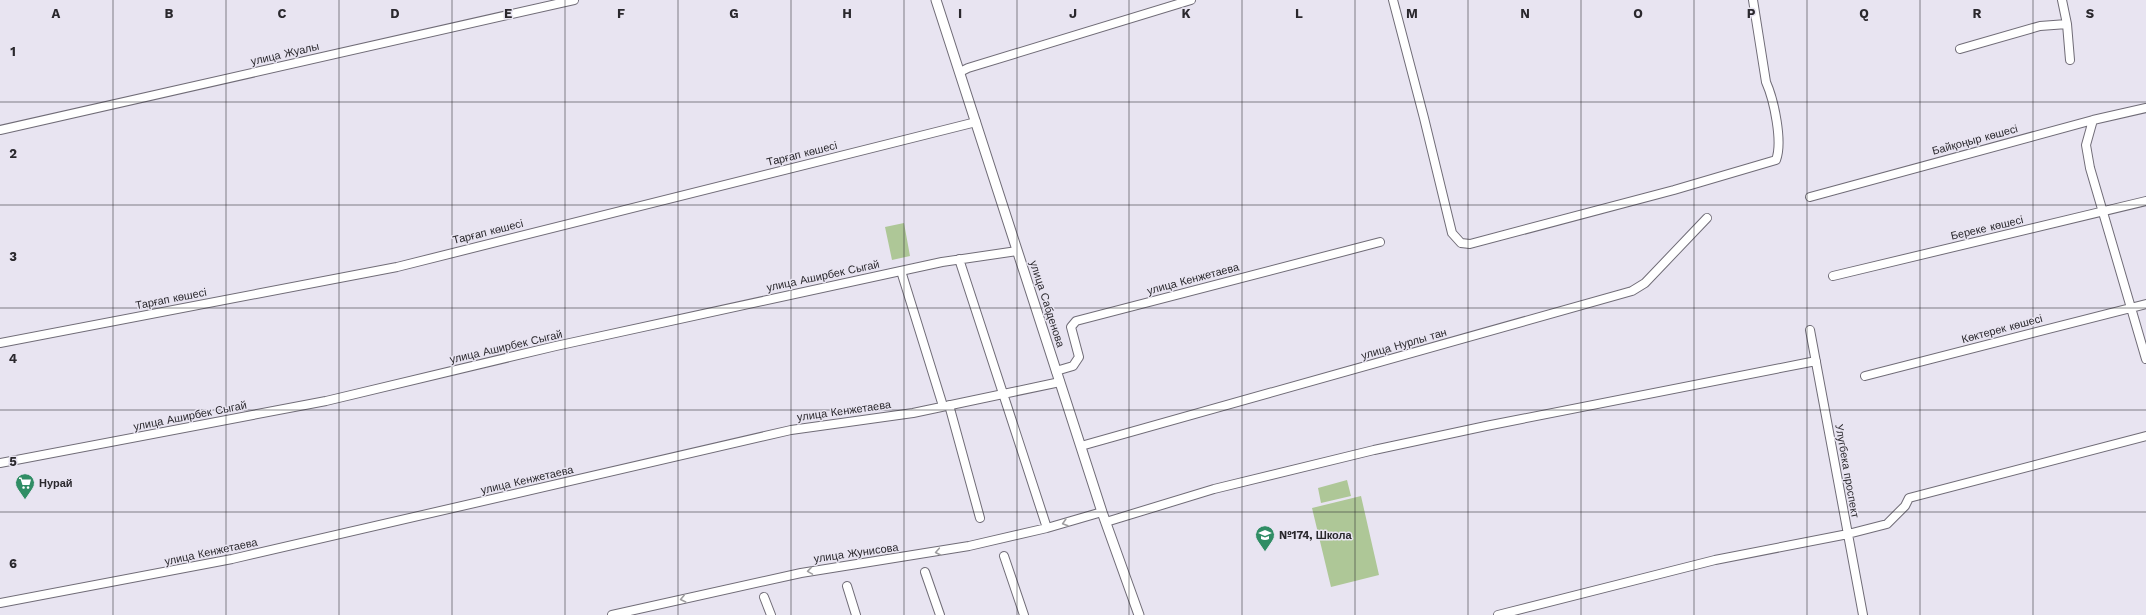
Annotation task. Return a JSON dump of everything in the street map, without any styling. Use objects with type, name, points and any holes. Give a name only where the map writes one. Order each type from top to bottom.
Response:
[{"type":"street","name":"улица Жуалы","points":[[0,130],[574,0]]},
{"type":"street","name":"улица Сабденова","points":[[936,0],[1102,512],[1139,615]]},
{"type":"street","points":[[960,72],[968,68],[1191,0]]},
{"type":"street","points":[[1393,0],[1452,233],[1461,243],[1470,244],[1674,190],[1776,160],[1779,152],[1779,141],[1770,90],[1766,82],[1753,0]]},
{"type":"street","points":[[2062,0],[2067,24],[2070,60]]},
{"type":"street","points":[[1960,49],[2040,26],[2067,24]]},
{"type":"street","name":"Байқоңыр көшесі","points":[[1810,197],[2093,120],[2146,108]]},
{"type":"street","points":[[2093,120],[2086,146],[2130,308],[2146,359]]},
{"type":"street","name":"Тарғап көшесі","points":[[0,343],[396,266],[976,122]]},
{"type":"street","name":"Береке көшесі","points":[[1833,276],[2146,201]]},
{"type":"street","name":"улица Нурлы тан","points":[[1081,446],[1632,291],[1645,283],[1707,218]]},
{"type":"street","name":"улица Кенжетаева","points":[[1056,371],[1073,366],[1079,357],[1071,327],[1076,321],[1380,242]]},
{"type":"street","name":"улица Аширбек Сыгай","points":[[0,463],[326,401],[556,346],[901,271],[959,259],[1017,251]]},
{"type":"street","points":[[959,259],[1047,528]]},
{"type":"street","points":[[901,271],[946,406],[980,518]]},
{"type":"street","name":"Көктерек көшесі","points":[[1864,376],[2146,304]]},
{"type":"street","name":"Улугбека проспект","points":[[1810,330],[1863,615]]},
{"type":"street","points":[[1106,522],[1214,489],[1374,450],[1486,426],[1816,361]]},
{"type":"street","name":"улица Кенжетаева","points":[[0,603],[232,559],[791,430],[913,413],[1060,382]]},
{"type":"street","points":[[1498,615],[1715,560],[1848,534],[1888,524],[1905,506],[1910,498],[2146,436]]},
{"type":"street","name":"улица Жунисова","points":[[612,615],[801,573],[929,554],[1047,528],[1102,512]]},
{"type":"street","points":[[1004,556],[1024,615]]},
{"type":"street","points":[[925,572],[940,615]]},
{"type":"street","points":[[847,586],[856,615]]},
{"type":"street","points":[[764,597],[771,615]]},
{"type":"green space","points":[[904,223],[910,256],[892,260],[885,227]]},
{"type":"green space","points":[[1347,480],[1351,496],[1321,503],[1318,488]]},
{"type":"green space","points":[[1361,496],[1379,575],[1331,587],[1312,508]]},
{"type":"place","name":"Нурай","points":[[25,500]]},
{"type":"place","name":"№174, Школа","points":[[1265,552]]}]
